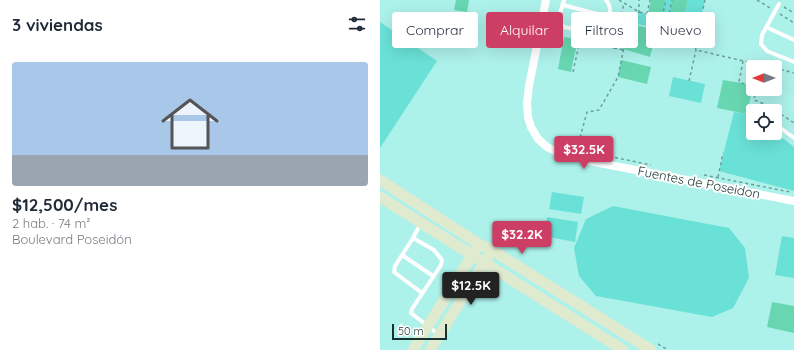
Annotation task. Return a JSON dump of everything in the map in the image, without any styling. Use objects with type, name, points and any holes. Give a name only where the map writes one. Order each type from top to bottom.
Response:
[{"type":"main road","points":[[380,180],[479,244],[492,250],[651,350]]},
{"type":"main road","points":[[380,197],[623,350]]},
{"type":"main road","points":[[413,350],[479,244]]},
{"type":"main road","points":[[430,350],[492,250]]},
{"type":"street","name":"Fuentes de Poseidon","points":[[546,0],[527,103],[531,127],[538,139],[547,147],[570,157],[794,201]]},
{"type":"lane","points":[[606,0],[611,8],[611,12]]},
{"type":"lane","points":[[571,28],[564,27],[560,24],[559,19],[564,2],[593,12]]},
{"type":"lane","points":[[780,4],[766,27],[761,39],[763,47],[767,51],[794,62]]},
{"type":"lane","points":[[766,27],[794,40]]},
{"type":"lane","points":[[782,129],[794,138]]},
{"type":"lane","points":[[422,223],[395,266],[395,274],[422,294]]},
{"type":"lane","points":[[413,238],[434,250],[440,256],[442,262],[411,313],[440,334]]},
{"type":"lane","points":[[402,255],[433,276]]},
{"type":"path","points":[[619,0],[639,12],[646,14]]},
{"type":"path","points":[[577,149],[587,112],[599,110],[618,77],[630,23],[636,24],[639,12],[638,0]]},
{"type":"path","points":[[647,12],[650,0]]},
{"type":"path","points":[[663,12],[666,0]]},
{"type":"path","points":[[669,12],[672,0]]},
{"type":"path","points":[[702,12],[705,0]]},
{"type":"path","points":[[614,48],[623,50]]},
{"type":"path","points":[[689,81],[696,50],[746,62]]},
{"type":"path","points":[[743,61],[739,82],[746,84]]},
{"type":"path","points":[[782,70],[794,73]]},
{"type":"path","points":[[755,96],[754,100],[767,105],[794,123]]},
{"type":"path","points":[[573,148],[657,166]]},
{"type":"path","points":[[717,186],[723,153]]},
{"type":"path","points":[[700,174],[794,193]]},
{"type":"shaded area","points":[[665,0],[672,0],[670,12],[663,12]]},
{"type":"shaded area","points":[[688,0],[705,0],[702,12],[685,12]]},
{"type":"shaded area","points":[[639,12],[646,14],[646,26],[638,24]]},
{"type":"shaded area","points":[[380,22],[392,30],[392,48],[418,48],[437,61],[380,148]]},
{"type":"shaded area","points":[[673,77],[705,84],[701,103],[669,96]]},
{"type":"shaded area","points":[[734,112],[746,114],[746,140],[782,140],[782,138],[794,147],[794,191],[719,171]]},
{"type":"shaded area","points":[[552,192],[584,197],[581,214],[549,209]]},
{"type":"shaded area","points":[[613,206],[729,228],[745,248],[749,278],[733,308],[712,317],[596,296],[579,276],[574,248],[586,219]]},
{"type":"shaded area","points":[[547,217],[578,222],[575,242],[544,236]]},
{"type":"shaded area","points":[[782,236],[794,238],[794,278],[775,275]]},
{"type":"building","points":[[456,0],[469,0],[467,12],[454,10]]},
{"type":"building","points":[[651,0],[665,0],[663,12],[648,12]]},
{"type":"building","points":[[672,0],[688,0],[685,12],[670,12]]},
{"type":"building","points":[[638,26],[646,28],[646,48],[652,48],[650,57],[623,49],[638,48]]},
{"type":"building","points":[[564,37],[571,38],[571,48],[576,48],[571,72],[558,69]]},
{"type":"building","points":[[621,60],[651,67],[647,84],[618,77]]},
{"type":"building","points":[[723,80],[746,84],[746,96],[751,96],[749,104],[746,104],[746,114],[717,108]]},
{"type":"building","points":[[772,302],[794,306],[794,333],[767,327]]}]
